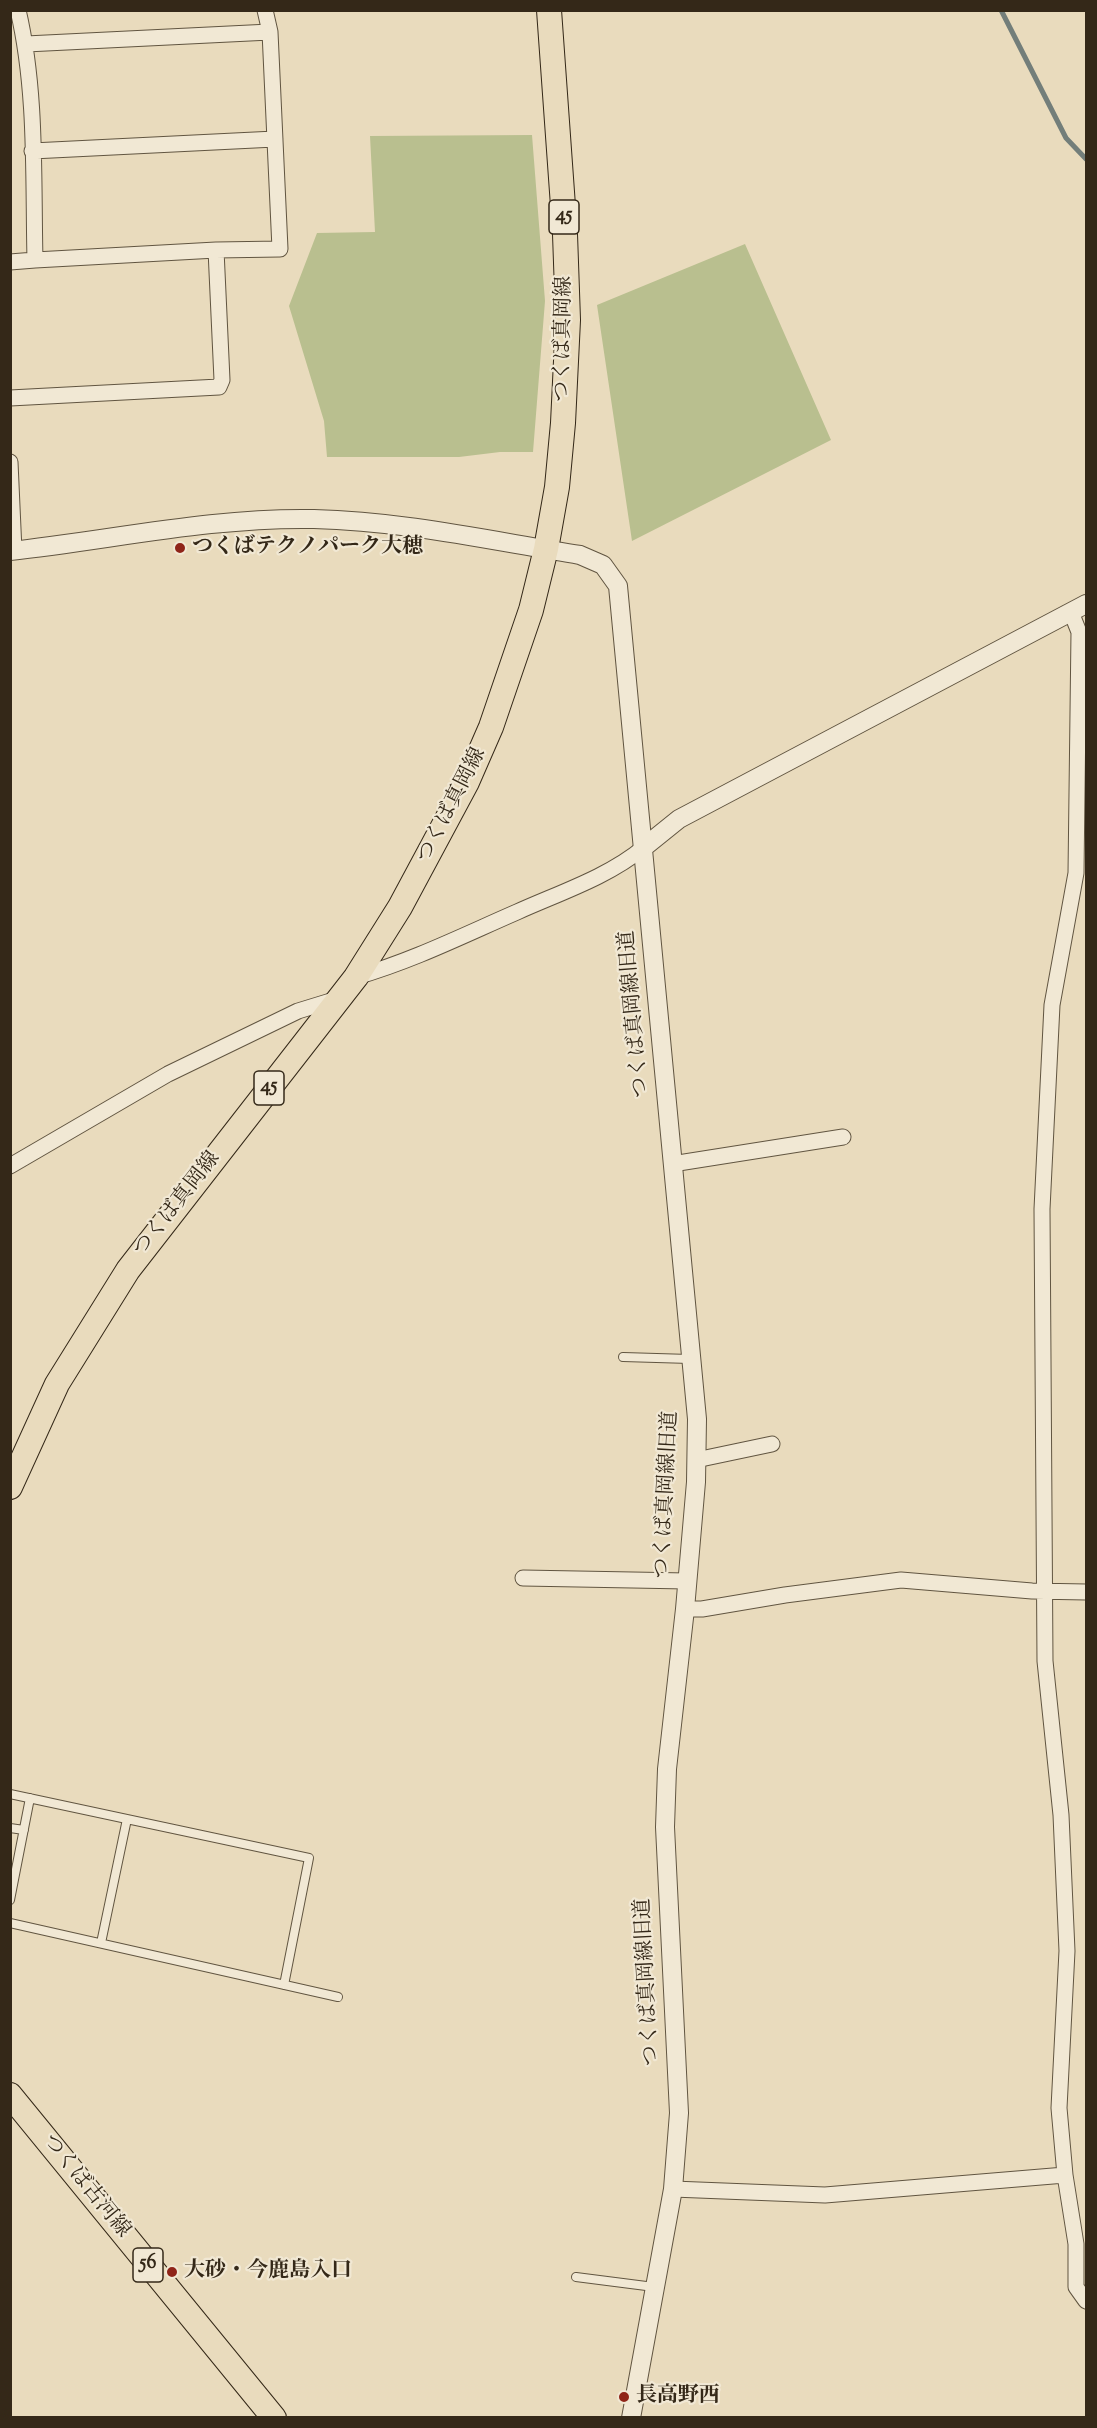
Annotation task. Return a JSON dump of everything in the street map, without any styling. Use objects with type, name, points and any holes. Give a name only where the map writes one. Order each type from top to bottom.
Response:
[{"type":"main road","name":"つくば真岡線","points":[[10,1487],[57,1384],[128,1270],[356,977],[400,907],[467,782],[491,727],[516,656],[546,549],[557,487],[568,320],[565,234],[549,10]]},
{"type":"main road","name":"つくば古河線","points":[[10,2095],[274,2418]]},
{"type":"street","points":[[18,10],[26,44],[35,260]]},
{"type":"street","points":[[10,262],[216,250],[279,249],[270,32],[265,10]]},
{"type":"street","points":[[26,44],[270,32]]},
{"type":"street","points":[[32,151],[275,140]]},
{"type":"street","points":[[10,398],[219,387],[222,380],[216,250]]},
{"type":"street","points":[[10,462],[12,551]]},
{"type":"street","name":"つくば真岡線旧道","points":[[12,551],[242,522],[313,519],[412,528],[580,555],[598,561],[608,570],[618,586],[697,1419],[685,1609],[667,1769],[665,1827],[679,2113],[673,2189],[631,2418]]},
{"type":"street","points":[[356,977],[393,966],[615,868],[679,819],[1078,608],[1076,873],[1052,1005],[1042,1209],[1045,1661],[1061,1815],[1067,1951],[1059,2108],[1065,2175],[1076,2244],[1076,2287],[1086,2301]]},
{"type":"street","points":[[10,1166],[168,1074],[298,1011],[340,999]]},
{"type":"street","points":[[672,1164],[843,1137]]},
{"type":"street","points":[[696,1460],[772,1444]]},
{"type":"street","points":[[524,1578],[687,1581]]},
{"type":"street","points":[[685,1609],[702,1609],[784,1595],[900,1580],[1086,1592]]},
{"type":"street","points":[[673,2189],[825,2195],[1065,2175]]},
{"type":"lane","points":[[623,1357],[691,1359]]},
{"type":"lane","points":[[10,1794],[309,1858],[284,1984]]},
{"type":"lane","points":[[10,1900],[30,1798]]},
{"type":"lane","points":[[101,1943],[127,1819]]},
{"type":"lane","points":[[10,1828],[24,1830]]},
{"type":"lane","points":[[10,1923],[338,1996]]},
{"type":"lane","points":[[576,2277],[654,2287]]},
{"type":"green space","points":[[532,135],[545,301],[533,452],[500,452],[459,457],[327,457],[324,421],[289,306],[317,233],[375,232],[370,136]]},
{"type":"green space","points":[[745,244],[831,440],[632,541],[597,305]]},
{"type":"waterway","points":[[1001,10],[1066,138],[1086,159]]},
{"type":"place","name":"つくばテクノパーク大穂","points":[[180,548]]},
{"type":"place","name":"大砂・今鹿島入口","points":[[172,2272]]},
{"type":"place","name":"長高野西","points":[[624,2397]]}]
